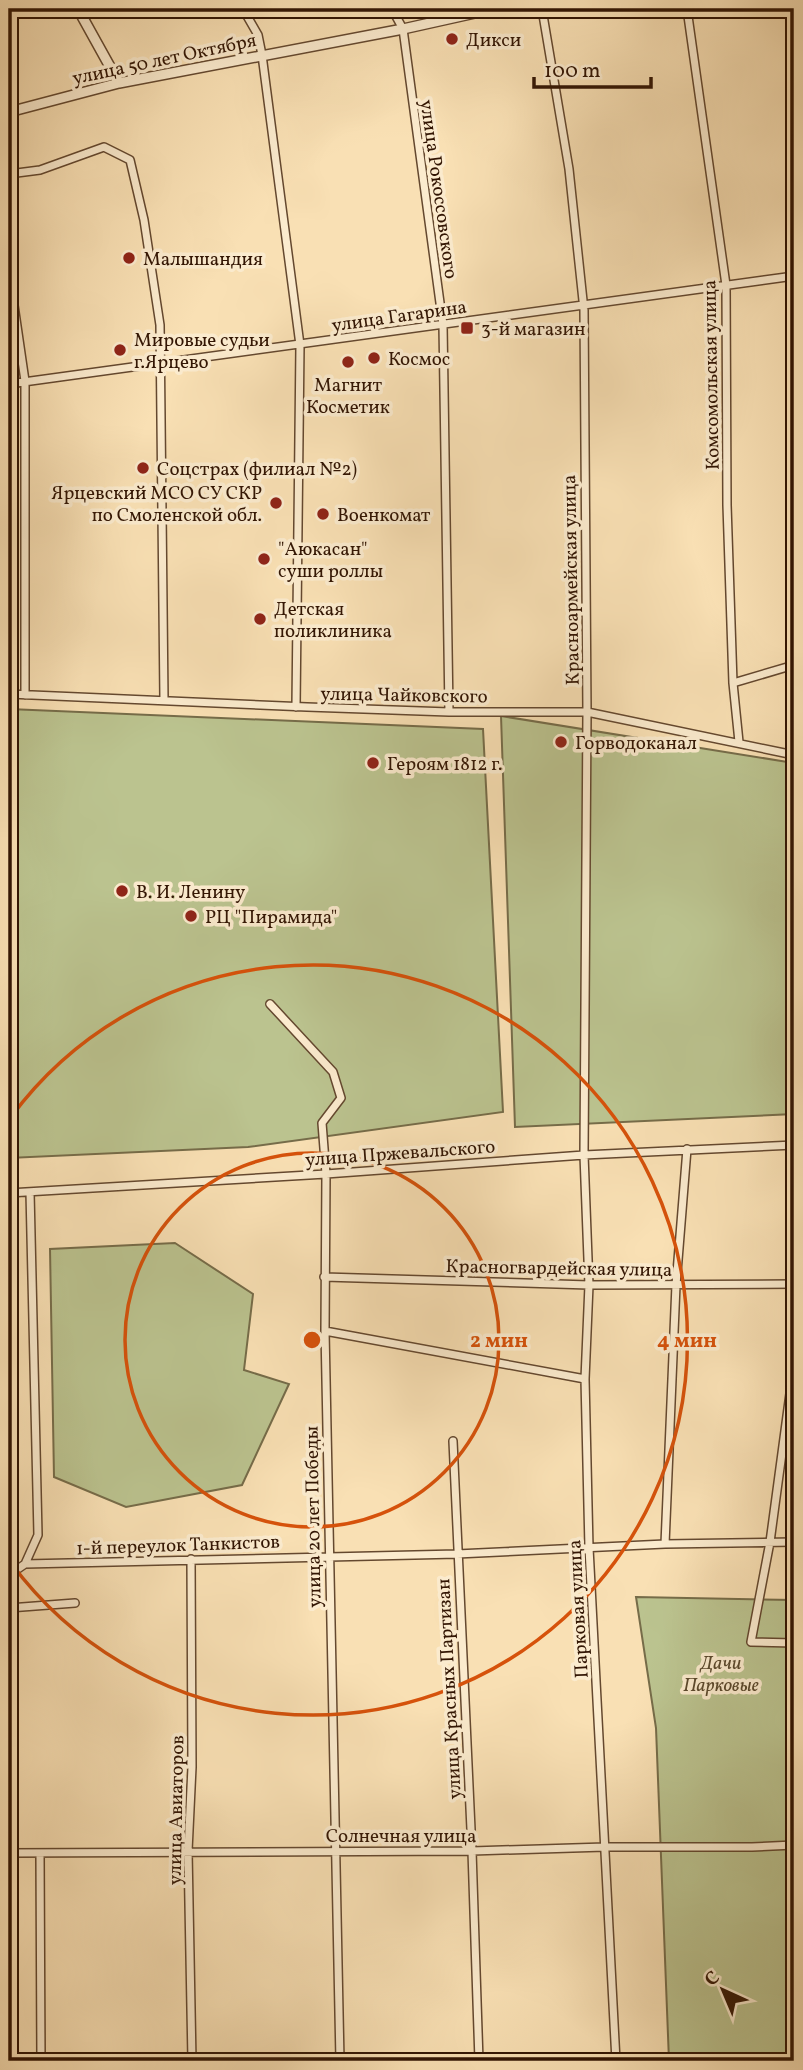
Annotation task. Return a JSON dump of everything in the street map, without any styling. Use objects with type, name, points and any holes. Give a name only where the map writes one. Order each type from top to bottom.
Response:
[{"type":"street","points":[[78,9],[119,83]]},
{"type":"street","points":[[243,9],[258,35],[262,55],[300,345],[296,707]]},
{"type":"street","name":"улица Рокоссовского","points":[[392,9],[403,29],[443,325],[449,712]]},
{"type":"street","name":"улица 50 лет Октября","points":[[9,112],[119,83],[403,29],[493,9]]},
{"type":"street","name":"Красноармейская улица","points":[[542,9],[569,169],[583,304],[587,712],[584,1155]]},
{"type":"street","name":"Комсомольская улица","points":[[687,9],[726,285],[727,505],[733,683],[739,742]]},
{"type":"street","points":[[9,174],[40,170],[104,147],[130,160],[144,220],[160,325],[164,700]]},
{"type":"street","points":[[9,271],[25,382],[25,695]]},
{"type":"street","name":"улица Гагарина","points":[[9,384],[794,276]]},
{"type":"street","points":[[733,683],[794,665]]},
{"type":"street","name":"улица Чайковского","points":[[9,694],[449,712],[587,712],[794,755]]},
{"type":"street","name":"улица 20 лет Победы","points":[[270,1004],[333,1072],[341,1098],[322,1123],[327,1174],[324,1278],[340,2061]]},
{"type":"street","name":"улица Пржевальского","points":[[9,1193],[584,1155],[794,1146]]},
{"type":"street","points":[[664,1544],[676,1284],[687,1149]]},
{"type":"street","name":"Парковая улица","points":[[584,1155],[589,1285],[585,1379],[589,1548],[616,2061]]},
{"type":"street","points":[[9,1574],[25,1564],[38,1535],[30,1192]]},
{"type":"street","name":"Красногвардейская улица","points":[[324,1278],[589,1285],[794,1284]]},
{"type":"street","points":[[325,1331],[585,1379]]},
{"type":"street","points":[[794,1364],[770,1542],[751,1642],[794,1643]]},
{"type":"street","name":"улица Красных Партизан","points":[[453,1441],[479,2061]]},
{"type":"street","name":"1-й переулок Танкистов","points":[[25,1564],[457,1554],[664,1544],[794,1542]]},
{"type":"street","name":"улица Авиаторов","points":[[191,1559],[192,1768],[188,1851],[192,2061]]},
{"type":"street","points":[[9,1608],[75,1603]]},
{"type":"street","name":"Солнечная улица","points":[[9,1853],[472,1851],[794,1844]]},
{"type":"street","points":[[40,1853],[41,2061]]},
{"type":"green space","points":[[9,709],[483,729],[503,1112],[248,1147],[9,1158]]},
{"type":"green space","points":[[501,716],[794,763],[794,1114],[515,1127]]},
{"type":"green space","points":[[175,1243],[253,1294],[244,1370],[289,1384],[242,1485],[126,1507],[54,1477],[50,1249]]},
{"type":"green space","name":"Дачи Парковые","points":[[636,1597],[794,1600],[794,2061],[669,2061],[656,1728]]},
{"type":"place","name":"Дикси","points":[[452,39]]},
{"type":"place","name":"Малышандия","points":[[129,258]]},
{"type":"place","name":"3-й магазин","points":[[467,328]]},
{"type":"place","name":"Мировые судьи г.Ярцево","points":[[120,350]]},
{"type":"place","name":"Космос","points":[[374,358]]},
{"type":"place","name":"Магнит Косметик","points":[[348,362]]},
{"type":"place","name":"Соцстрах (филиал №2)","points":[[143,468]]},
{"type":"place","name":"Ярцевский МСО СУ СКР по Смоленской обл.","points":[[276,503]]},
{"type":"place","name":"Военкомат","points":[[323,514]]},
{"type":"place","name":"\"Аюкасан\" суши роллы","points":[[264,559]]},
{"type":"place","name":"Детская поликлиника","points":[[260,619]]},
{"type":"place","name":"Горводоканал","points":[[561,742]]},
{"type":"place","name":"Героям 1812 г.","points":[[373,763]]},
{"type":"place","name":"В. И. Ленину","points":[[122,891]]},
{"type":"place","name":"РЦ \"Пирамида\"","points":[[191,916]]}]
